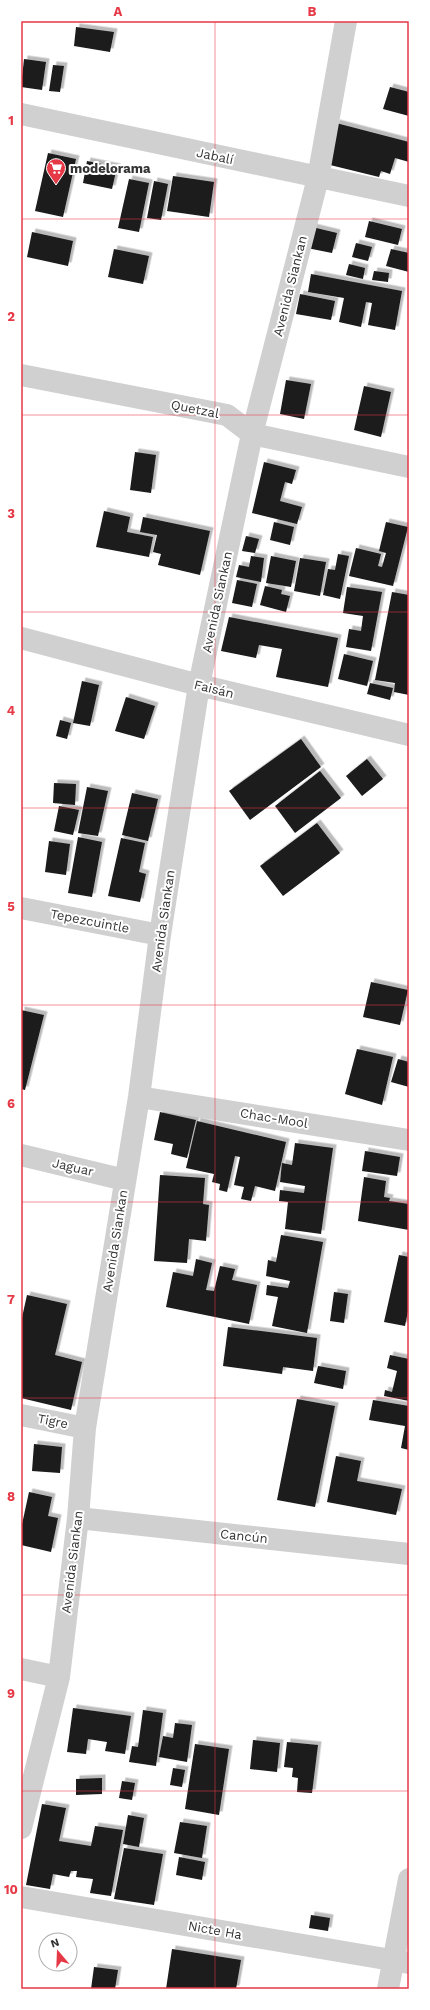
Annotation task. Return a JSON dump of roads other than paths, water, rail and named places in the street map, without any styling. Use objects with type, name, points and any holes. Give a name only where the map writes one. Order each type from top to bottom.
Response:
[{"type":"street","name":"Avenida Siankan","points":[[21,1828],[59,1677],[78,1518],[85,1428],[139,1096],[160,935],[199,685],[252,434],[318,178],[346,21]]},
{"type":"street","name":"Jabalí","points":[[21,114],[318,178],[409,196]]},
{"type":"street","name":"Quetzal","points":[[21,375],[227,415],[252,434],[409,467]]},
{"type":"street","name":"Faisán","points":[[21,638],[199,685],[409,735]]},
{"type":"street","name":"Tepezcuintle","points":[[21,908],[160,935]]},
{"type":"street","name":"Chac-Mool","points":[[139,1096],[409,1140]]},
{"type":"street","name":"Jaguar","points":[[21,1155],[125,1180]]},
{"type":"street","name":"Tigre","points":[[21,1415],[85,1428]]},
{"type":"street","name":"Cancún","points":[[78,1518],[409,1554]]},
{"type":"street","points":[[21,1669],[59,1677]]},
{"type":"street","points":[[388,1989],[401,1961],[409,1879]]},
{"type":"street","name":"Nicte Ha","points":[[21,1897],[401,1961]]},
{"type":"place","name":"modelorama","points":[[56,185]]}]
